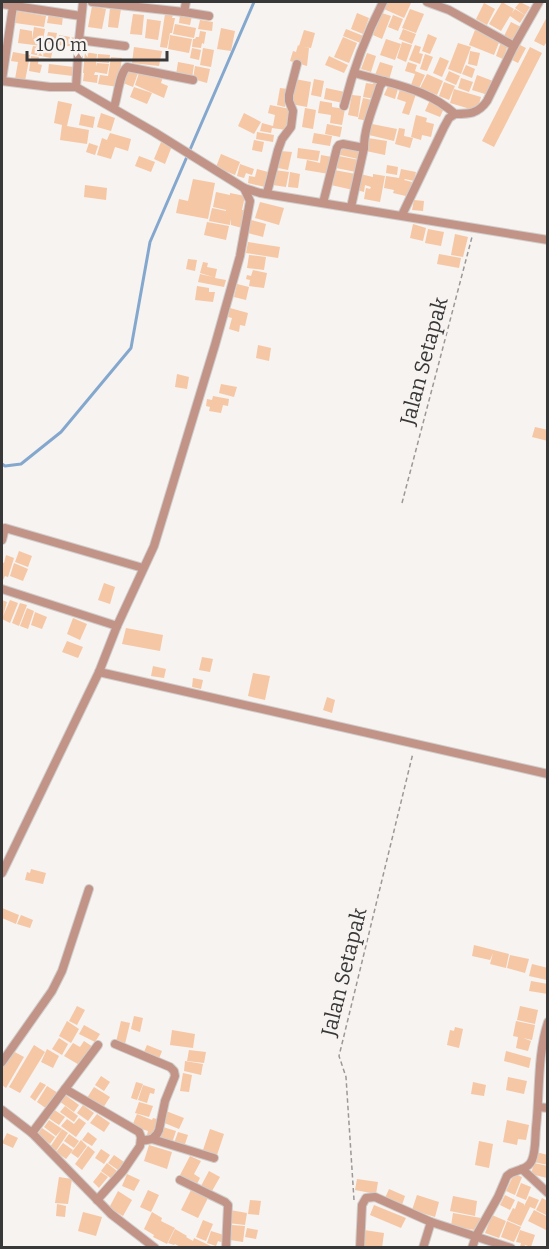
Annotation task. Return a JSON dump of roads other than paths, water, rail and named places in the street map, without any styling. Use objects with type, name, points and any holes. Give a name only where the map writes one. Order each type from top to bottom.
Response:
[{"type":"street","points":[[76,87],[83,2]]},
{"type":"street","points":[[92,2],[209,16]]},
{"type":"street","points":[[184,12],[186,2]]},
{"type":"street","points":[[344,106],[354,73],[383,2]]},
{"type":"street","points":[[427,2],[449,10],[514,46]]},
{"type":"street","points":[[402,216],[449,118],[455,114],[470,114],[483,107],[539,2]]},
{"type":"street","points":[[2,4],[81,16]]},
{"type":"street","points":[[13,6],[2,81],[50,87],[76,87],[114,107],[244,188],[548,240]]},
{"type":"street","points":[[79,40],[125,46]]},
{"type":"street","points":[[250,201],[264,193],[282,139],[291,127],[293,111],[289,95],[297,64]]},
{"type":"street","points":[[114,107],[121,75],[127,67],[192,80]]},
{"type":"street","points":[[354,73],[416,90],[444,104],[455,114]]},
{"type":"street","points":[[351,207],[364,139],[380,86],[384,81]]},
{"type":"street","points":[[323,203],[339,145],[364,148]]},
{"type":"street","points":[[2,873],[99,672],[153,546],[240,256],[250,201],[244,188]]},
{"type":"street","points":[[2,540],[3,528],[143,568]]},
{"type":"street","points":[[2,589],[117,626]]},
{"type":"street","points":[[99,672],[548,774]]},
{"type":"street","points":[[2,1062],[58,981],[89,889]]},
{"type":"street","points":[[472,1248],[507,1176],[529,1165],[533,1158],[543,1108],[540,1058],[548,1022]]},
{"type":"street","points":[[115,1044],[174,1071],[175,1076],[165,1101],[159,1130],[152,1139]]},
{"type":"street","points":[[32,1132],[98,1045]]},
{"type":"street","points":[[65,1089],[139,1132],[140,1146],[123,1171],[97,1200]]},
{"type":"street","points":[[2,1110],[32,1132],[122,1224],[155,1248]]},
{"type":"street","points":[[141,1141],[152,1139],[214,1158]]},
{"type":"street","points":[[522,1169],[548,1192]]},
{"type":"street","points":[[180,1180],[228,1205],[226,1248]]},
{"type":"street","points":[[360,1248],[362,1205],[366,1198],[375,1197],[431,1222],[511,1248]]},
{"type":"street","points":[[423,1248],[431,1222]]},
{"type":"waterway","points":[[2,464],[5,466],[21,464],[61,432],[131,348],[150,242],[254,2]]}]
